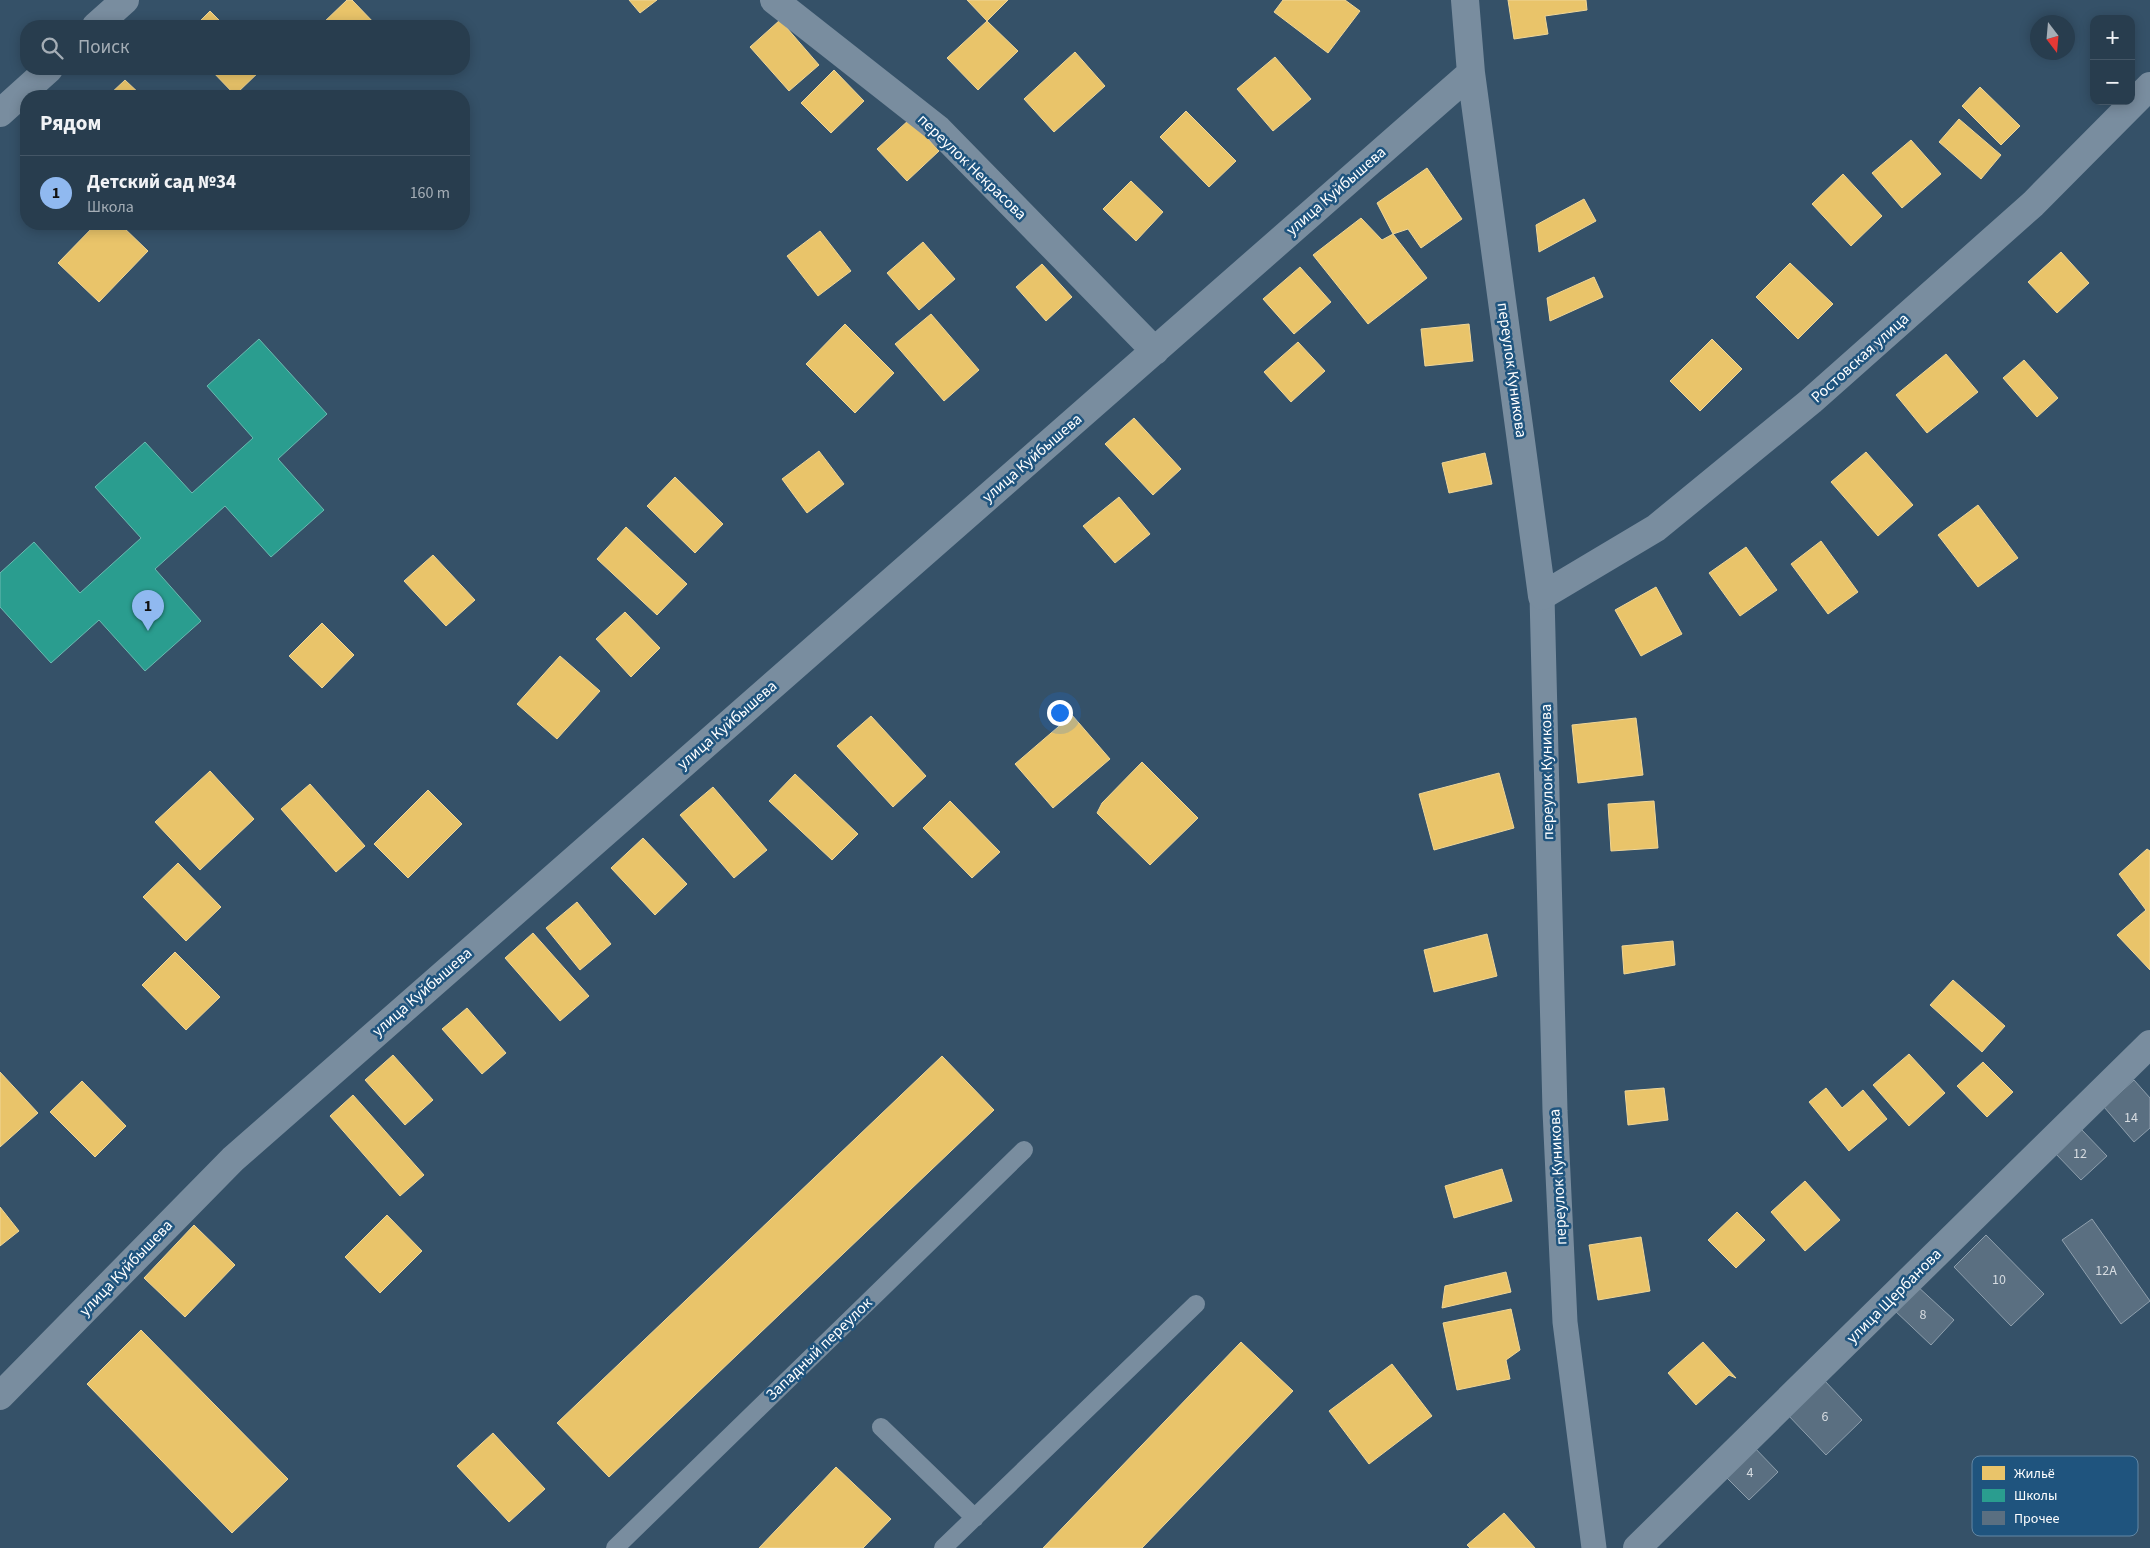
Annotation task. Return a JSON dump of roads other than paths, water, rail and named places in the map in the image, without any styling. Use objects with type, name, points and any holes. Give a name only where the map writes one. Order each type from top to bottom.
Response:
[{"type":"street","points":[[103,20],[125,0]]},
{"type":"street","name":"переулок Некрасова","points":[[774,0],[938,129],[1155,350]]},
{"type":"street","name":"переулок Куникова","points":[[1465,0],[1471,73],[1542,596],[1555,1110],[1566,1322],[1594,1548]]},
{"type":"street","name":"улица Куйбышева","points":[[0,1396],[232,1158],[1471,73]]},
{"type":"street","points":[[26,90],[42,75]]},
{"type":"street","name":"Ростовская улица","points":[[1542,596],[1656,528],[1811,401],[2033,204],[2150,86]]},
{"type":"street","points":[[0,113],[20,95]]},
{"type":"street","name":"улица Щербанова","points":[[1637,1548],[2150,1044]]},
{"type":"lane","name":"Западный переулок","points":[[615,1548],[1024,1150]]},
{"type":"lane","points":[[943,1548],[1196,1304]]},
{"type":"lane","points":[[881,1428],[975,1518]]},
{"type":"place","name":"Детский сад №34","points":[[148,631]]}]
